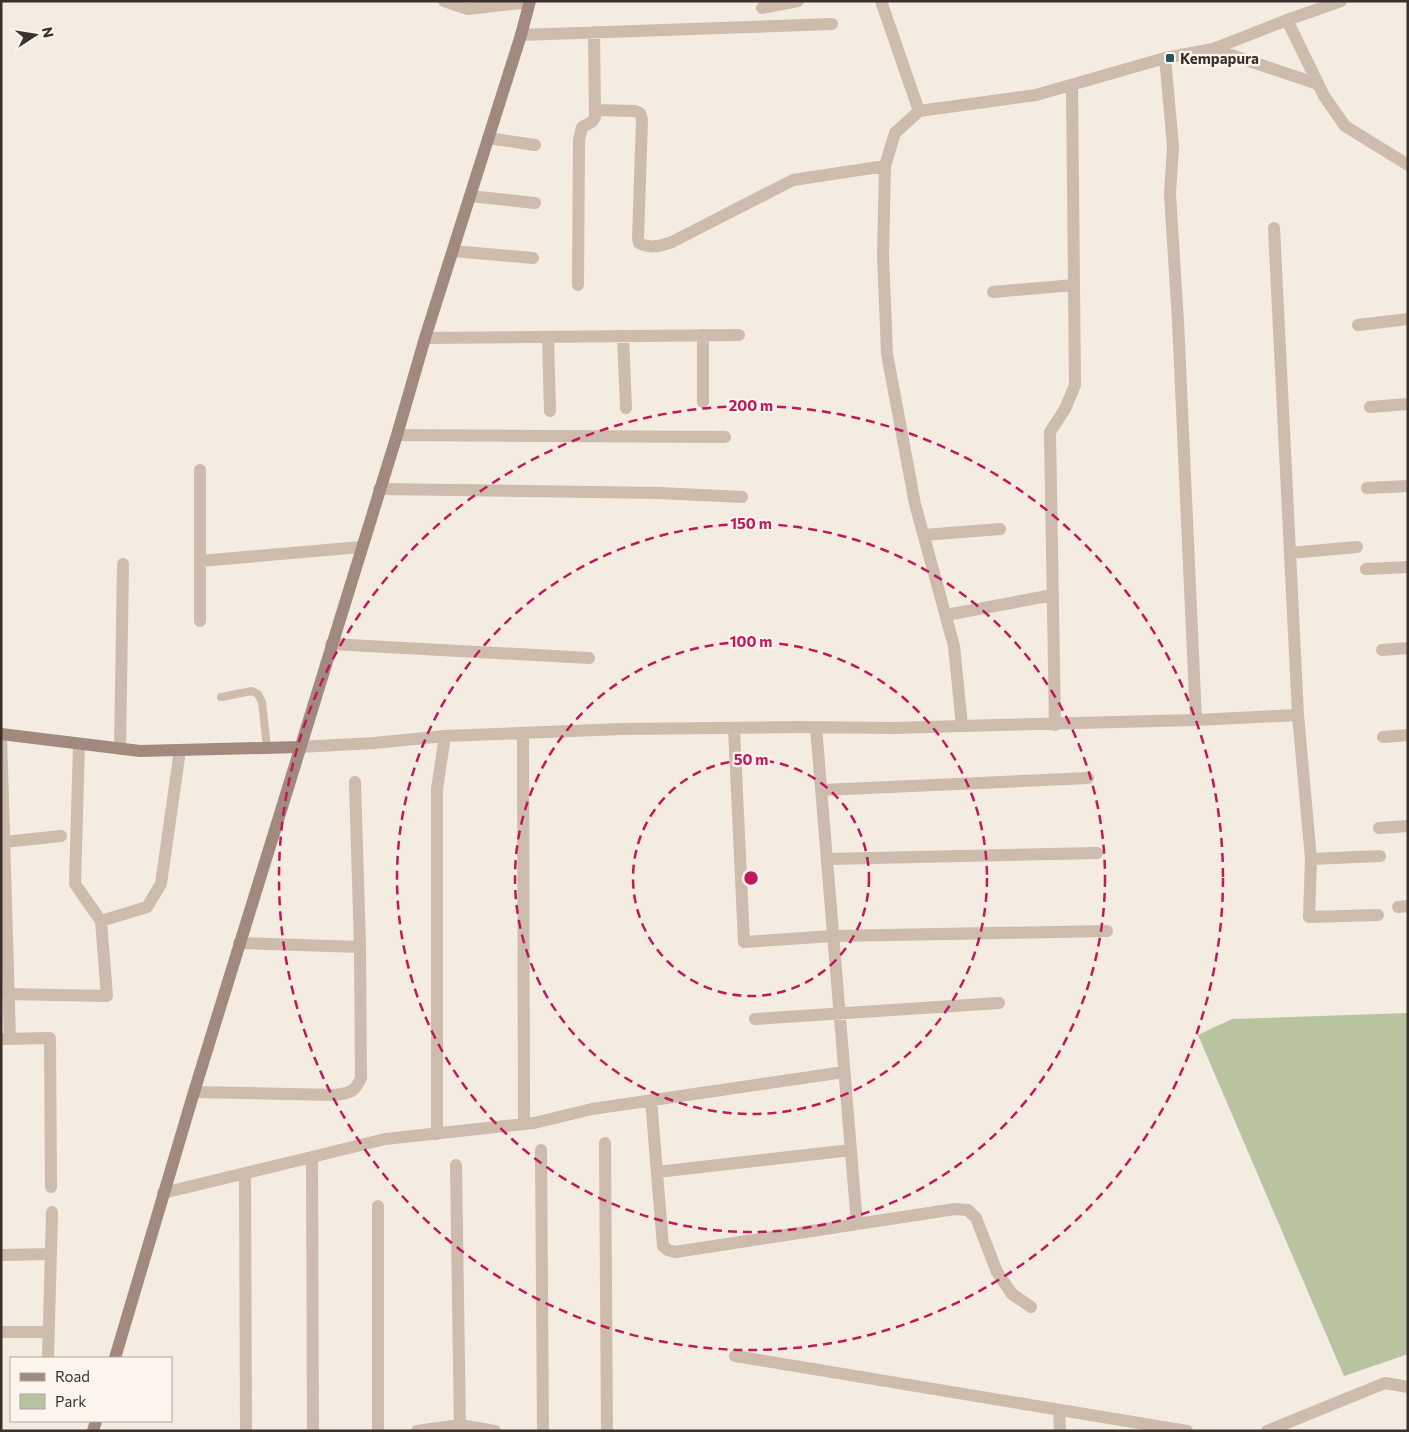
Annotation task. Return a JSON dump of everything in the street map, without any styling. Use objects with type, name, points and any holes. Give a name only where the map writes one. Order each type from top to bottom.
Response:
[{"type":"street","points":[[115,1357],[239,943],[530,2],[468,10],[444,1]]},
{"type":"street","points":[[762,8],[798,1]]},
{"type":"street","points":[[881,1],[919,111]]},
{"type":"street","points":[[962,726],[954,646],[915,504],[887,354],[883,255],[885,166],[895,133],[919,111],[1036,95],[1165,58],[1213,49],[1341,1]]},
{"type":"street","points":[[1287,20],[1324,96],[1345,126],[1408,165]]},
{"type":"street","points":[[521,35],[832,24]]},
{"type":"street","points":[[578,285],[579,140],[582,127],[592,122],[595,118],[594,32]]},
{"type":"street","points":[[1213,49],[1318,84]]},
{"type":"street","points":[[1165,58],[1173,146],[1170,194],[1178,321],[1196,720]]},
{"type":"street","points":[[1055,724],[1050,432],[1066,409],[1074,385],[1072,85]]},
{"type":"street","points":[[596,110],[635,111],[640,114],[642,120],[638,240],[644,246],[661,246],[672,242],[793,180],[885,166]]},
{"type":"street","points":[[488,138],[535,145]]},
{"type":"street","points":[[470,196],[535,203]]},
{"type":"street","points":[[1274,228],[1298,715],[1311,858],[1310,917],[1378,915]]},
{"type":"street","points":[[453,250],[533,258]]},
{"type":"street","points":[[994,292],[1074,285]]},
{"type":"street","points":[[1358,325],[1408,319]]},
{"type":"street","points":[[425,338],[739,334]]},
{"type":"street","points":[[703,335],[703,402]]},
{"type":"street","points":[[623,336],[626,408]]},
{"type":"street","points":[[548,337],[550,411]]},
{"type":"street","points":[[1370,407],[1408,404]]},
{"type":"street","points":[[397,435],[726,437]]},
{"type":"street","points":[[200,470],[200,621]]},
{"type":"street","points":[[1367,488],[1408,486]]},
{"type":"street","points":[[380,489],[650,493],[742,497]]},
{"type":"street","points":[[924,535],[1000,529]]},
{"type":"street","points":[[200,561],[362,547]]},
{"type":"street","points":[[1290,552],[1357,547]]},
{"type":"street","points":[[120,749],[123,564]]},
{"type":"street","points":[[1366,569],[1408,567]]},
{"type":"street","points":[[946,615],[1053,595]]},
{"type":"street","points":[[331,644],[589,658]]},
{"type":"street","points":[[1382,650],[1408,648]]},
{"type":"street","points":[[51,1187],[50,1038],[6,1039],[8,994],[1,734],[140,751],[299,747],[374,743],[445,736],[523,733],[734,728],[894,728],[1196,720],[1298,715]]},
{"type":"street","points":[[816,727],[857,1224]]},
{"type":"street","points":[[734,728],[744,942],[834,936],[1107,931]]},
{"type":"street","points":[[523,733],[524,1124]]},
{"type":"street","points":[[1383,737],[1408,735]]},
{"type":"street","points":[[437,1134],[437,789],[445,736]]},
{"type":"street","points":[[8,994],[107,996],[101,921],[75,884],[79,744]]},
{"type":"street","points":[[101,921],[147,907],[161,884],[180,750]]},
{"type":"street","points":[[822,790],[1088,778]]},
{"type":"street","points":[[194,1092],[335,1095],[346,1093],[356,1088],[361,1078],[360,947],[355,782]]},
{"type":"street","points":[[1379,828],[1408,826]]},
{"type":"street","points":[[4,842],[61,836]]},
{"type":"street","points":[[827,858],[1097,853]]},
{"type":"street","points":[[1311,858],[1380,856]]},
{"type":"street","points":[[239,943],[360,947]]},
{"type":"street","points":[[755,1019],[999,1004]]},
{"type":"street","points":[[163,1193],[385,1140],[524,1124],[592,1109],[844,1072]]},
{"type":"street","points":[[651,1100],[663,1246],[668,1250],[675,1252],[955,1209],[968,1210],[976,1218],[997,1272],[1012,1294],[1031,1307]]},
{"type":"street","points":[[605,1143],[607,1431]]},
{"type":"street","points":[[541,1150],[543,1431]]},
{"type":"street","points":[[657,1172],[851,1150]]},
{"type":"street","points":[[312,1158],[313,1431]]},
{"type":"street","points":[[456,1165],[460,1428]]},
{"type":"street","points":[[245,1174],[246,1431]]},
{"type":"street","points":[[378,1206],[378,1431]]},
{"type":"street","points":[[48,1357],[52,1212]]},
{"type":"street","points":[[1,1255],[51,1254]]},
{"type":"street","points":[[1,1332],[49,1332]]},
{"type":"street","points":[[735,1356],[1187,1431]]},
{"type":"street","points":[[1267,1431],[1385,1383],[1408,1387]]},
{"type":"street","points":[[1059,1410],[1060,1431]]},
{"type":"street","points":[[417,1431],[460,1428],[495,1431]]},
{"type":"lane","points":[[221,697],[252,691],[258,694],[262,702],[267,748]]},
{"type":"green space","points":[[1408,1013],[1408,1354],[1344,1376],[1198,1035],[1232,1019]]},
{"type":"place","name":"Kempapura","points":[[1170,58]]}]
